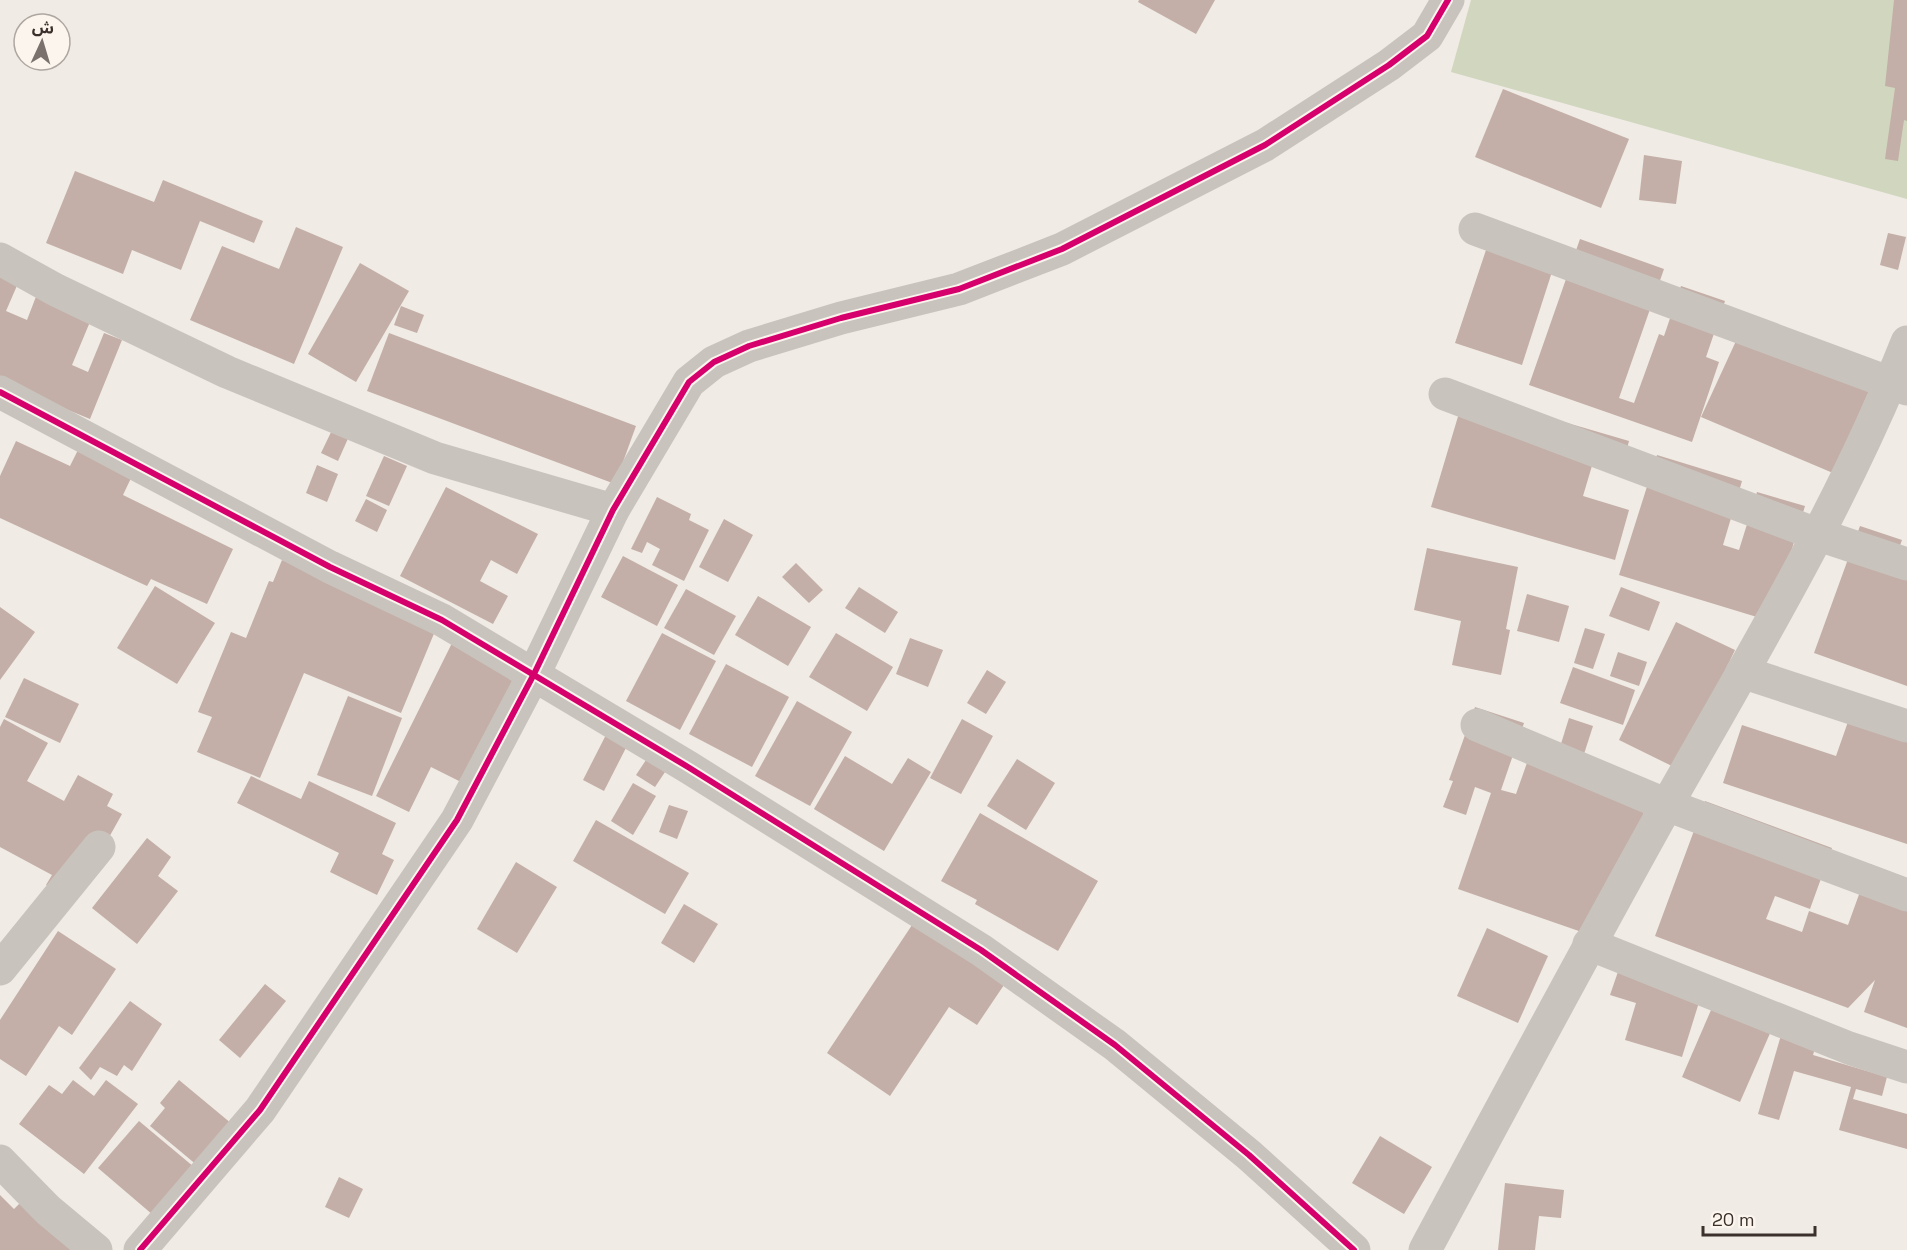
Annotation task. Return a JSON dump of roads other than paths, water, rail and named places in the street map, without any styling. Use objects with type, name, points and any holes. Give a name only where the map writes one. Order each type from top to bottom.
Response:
[{"type":"street","points":[[140,1250],[260,1110],[457,820],[534,674],[613,510],[689,382],[714,362],[749,346],[831,321],[959,289],[1062,249],[1265,145],[1389,65],[1427,36],[1448,0]]},
{"type":"street","points":[[1475,229],[1899,386]]},
{"type":"street","points":[[0,259],[56,290],[227,372],[435,459],[613,510]]},
{"type":"street","points":[[1425,1250],[1589,944],[1819,535],[1899,386],[1907,342]]},
{"type":"street","points":[[0,392],[330,567],[442,620],[534,674],[981,950],[1115,1045],[1249,1155],[1354,1250]]},
{"type":"street","points":[[1445,394],[1819,535],[1907,564]]},
{"type":"street","points":[[1742,672],[1907,726]]},
{"type":"street","points":[[1477,725],[1667,805],[1907,895]]},
{"type":"street","points":[[0,969],[99,847]]},
{"type":"street","points":[[1589,944],[1849,1048],[1907,1067]]},
{"type":"street","points":[[0,1161],[48,1210],[96,1250]]}]
